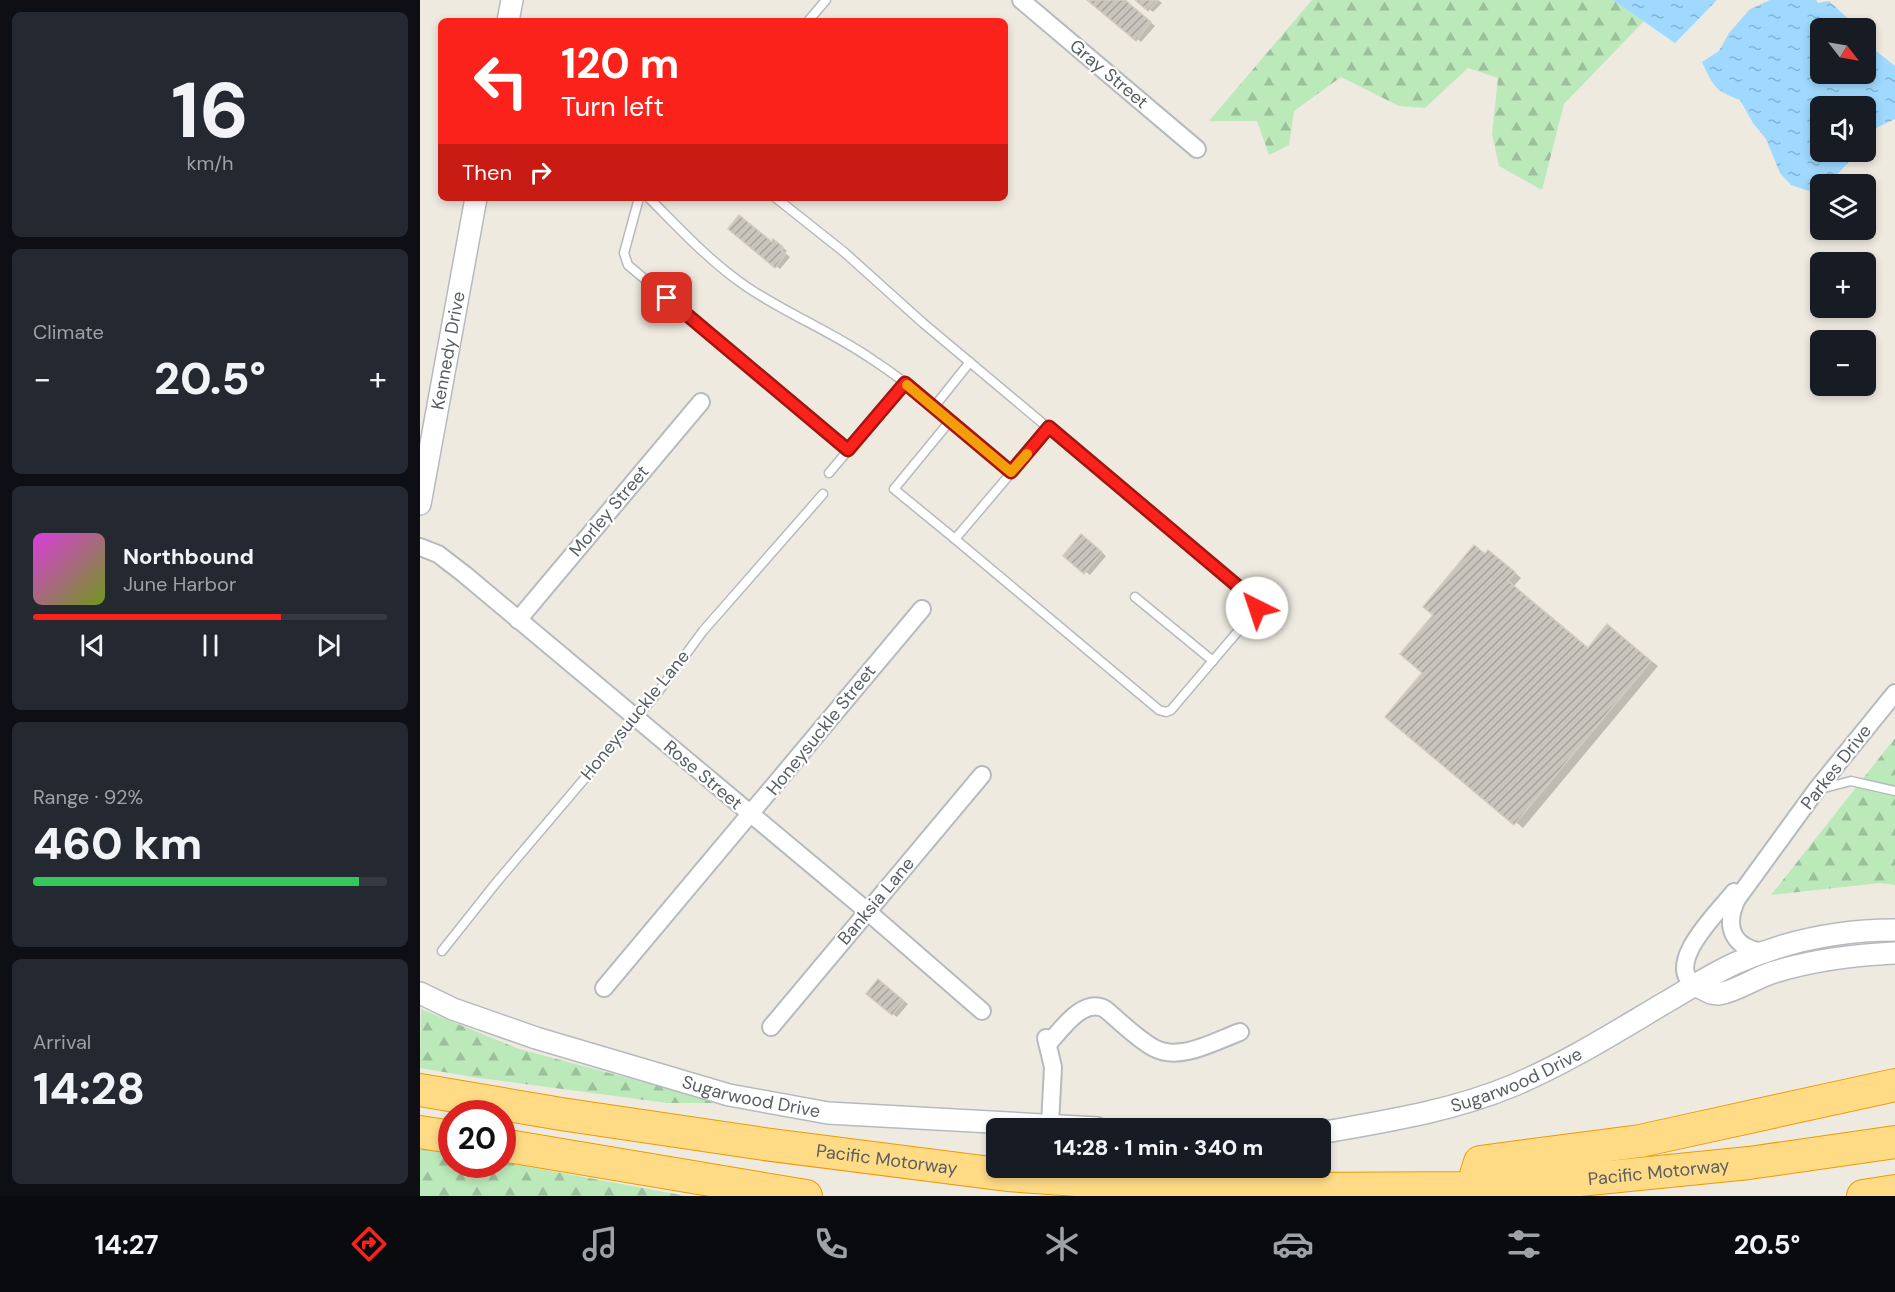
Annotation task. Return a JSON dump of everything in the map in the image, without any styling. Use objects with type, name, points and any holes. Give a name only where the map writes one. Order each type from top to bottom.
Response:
[{"type":"highway","points":[[1472,1188],[1480,1162],[1640,1141],[1895,1085]]},
{"type":"highway","name":"Pacific Motorway","points":[[420,1090],[561,1114],[764,1144],[1007,1175],[1179,1190],[1472,1188],[1560,1182],[1749,1163],[1895,1142]]},
{"type":"highway","points":[[420,1132],[438,1135]]},
{"type":"highway","points":[[516,1147],[806,1196]]},
{"type":"highway","points":[[1863,1196],[1895,1191]]},
{"type":"street","points":[[509,18],[512,0]]},
{"type":"street","name":"Gray Street","points":[[1021,0],[1197,149]]},
{"type":"street","name":"Kennedy Drive","points":[[420,504],[424,455],[475,201]]},
{"type":"street","name":"Morley Street","points":[[518,620],[700,402]]},
{"type":"street","name":"Rose Street","points":[[420,547],[438,554],[518,620],[867,911],[982,1011]]},
{"type":"street","name":"Honeysuckle Street","points":[[604,988],[922,609]]},
{"type":"street","name":"Parkes Drive","points":[[1764,952],[1753,951],[1739,943],[1733,934],[1731,920],[1737,898],[1817,789],[1895,693]]},
{"type":"street","name":"Banksia Lane","points":[[771,1027],[982,775]]},
{"type":"street","name":"Parkes Drive","points":[[1695,985],[1688,980],[1685,974],[1685,962],[1691,947],[1704,928],[1777,842]]},
{"type":"street","name":"Sugarwood Drive","points":[[1331,1131],[1430,1113],[1512,1086],[1590,1048],[1728,967],[1764,952],[1806,939],[1829,935],[1895,930]]},
{"type":"street","points":[[1695,985],[1711,993],[1719,994],[1769,974],[1810,962],[1851,955],[1895,953]]},
{"type":"street","name":"Sugarwood Drive","points":[[420,993],[453,1010],[536,1038],[729,1095],[828,1113],[986,1122]]},
{"type":"street","points":[[1050,1118],[1053,1067],[1047,1041],[1081,1011],[1092,1006],[1103,1008],[1146,1043],[1166,1052],[1188,1051],[1240,1032]]},
{"type":"lane","points":[[811,18],[826,0]]},
{"type":"lane","points":[[638,201],[624,253],[628,265],[848,450]]},
{"type":"lane","points":[[652,201],[703,252],[747,287],[851,345],[905,383],[1011,472]]},
{"type":"lane","points":[[780,201],[844,252],[923,323],[1257,603],[1256,609],[1173,709],[1168,712],[1161,711],[894,489],[950,420]]},
{"type":"lane","points":[[933,407],[970,362]]},
{"type":"lane","points":[[829,473],[905,383]]},
{"type":"lane","points":[[955,539],[1049,427]]},
{"type":"lane","name":"Honeysuuckle Lane","points":[[442,951],[496,883],[658,692],[703,631],[823,494]]},
{"type":"lane","points":[[1135,597],[1213,661]]},
{"type":"lane","points":[[1817,789],[1851,781],[1895,791]]},
{"type":"green space","points":[[1312,0],[1613,0],[1644,21],[1564,104],[1542,190],[1499,166],[1492,134],[1498,78],[1468,68],[1425,108],[1399,106],[1341,77],[1294,111],[1289,145],[1269,155],[1257,121],[1209,121]]},
{"type":"green space","points":[[1895,738],[1895,885],[1880,883],[1771,895]]},
{"type":"green space","points":[[421,1009],[519,1049],[722,1103],[667,1103],[420,1068]]},
{"type":"green space","points":[[420,1146],[438,1149],[438,1178],[516,1178],[516,1164],[686,1196],[420,1196]]},
{"type":"water","points":[[1613,0],[1717,0],[1675,43]]},
{"type":"water","points":[[1770,0],[1816,0],[1818,3],[1829,1],[1847,18],[1810,18],[1810,84],[1876,84],[1876,51],[1895,66],[1895,119],[1876,128],[1876,96],[1810,96],[1810,162],[1849,162],[1838,174],[1810,174],[1809,191],[1791,185],[1780,173],[1766,139],[1753,123],[1740,100],[1716,87],[1702,62],[1719,51],[1729,33],[1750,9]]},
{"type":"building","points":[[1087,0],[1125,0],[1151,22],[1136,41]]},
{"type":"building","points":[[1135,0],[1158,0],[1148,11]]},
{"type":"building","points":[[739,215],[772,242],[773,239],[783,247],[781,250],[786,254],[775,268],[728,229]]},
{"type":"building","points":[[1081,534],[1102,552],[1084,574],[1063,556]]},
{"type":"building","points":[[1474,545],[1485,554],[1488,550],[1515,572],[1508,581],[1588,648],[1607,624],[1651,661],[1514,825],[1385,717],[1422,673],[1400,654],[1433,615],[1423,607]]},
{"type":"building","points":[[878,979],[904,1001],[892,1015],[866,994]]},
{"type":"slow traffic","points":[[907,385],[1011,472],[1027,454]]},
{"type":"route","points":[[667,298],[848,450],[905,383],[1011,472],[1049,427],[1253,599],[1257,603],[1257,608]]}]
